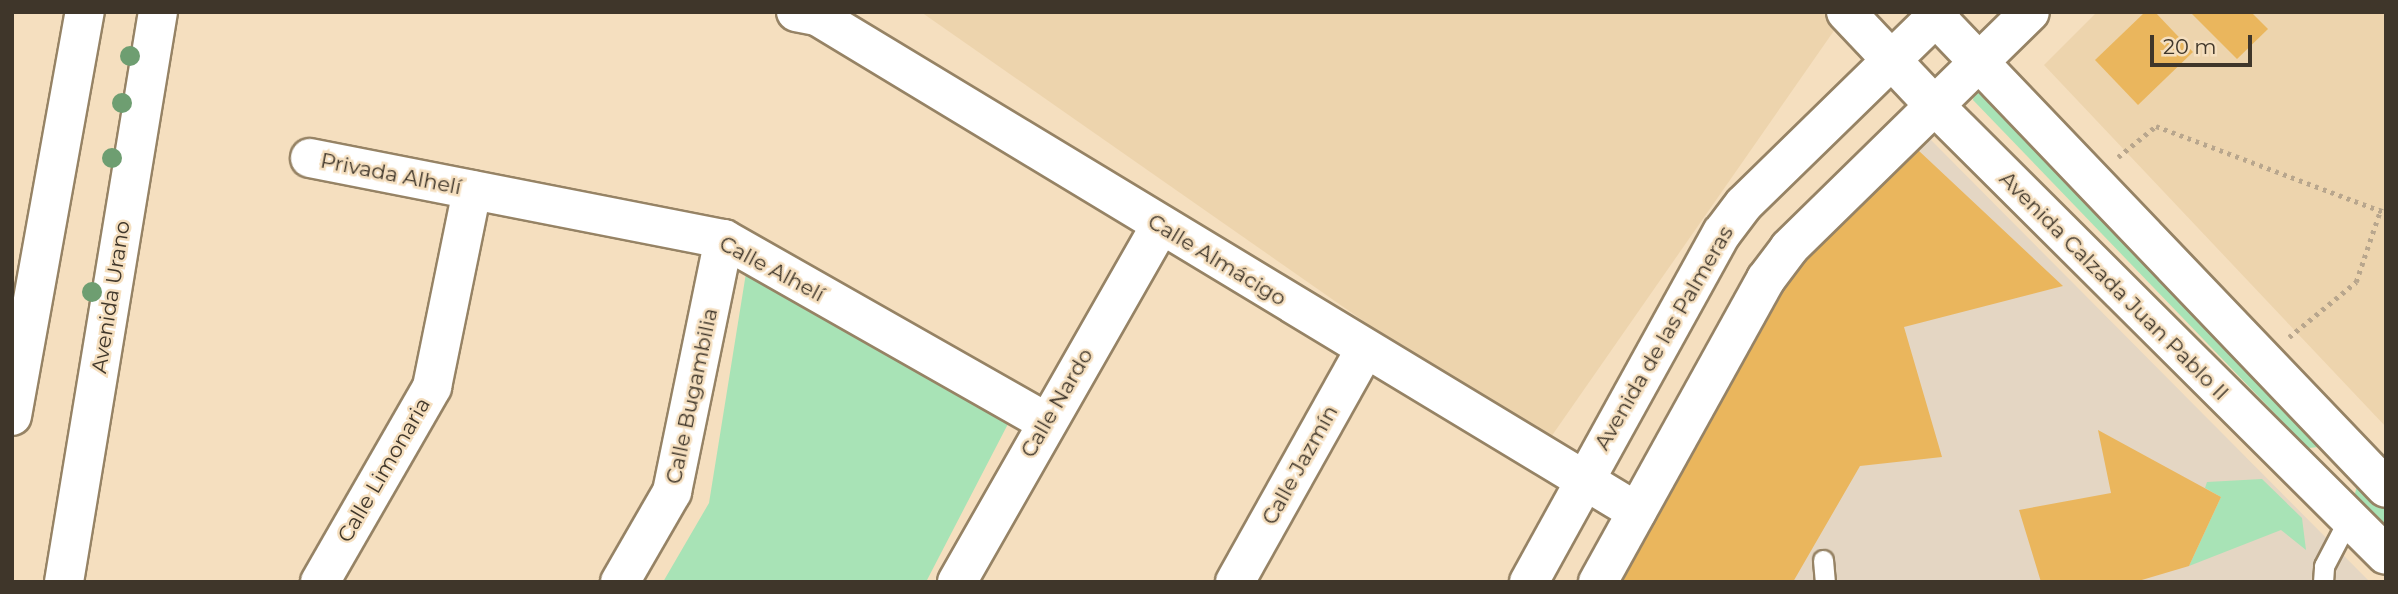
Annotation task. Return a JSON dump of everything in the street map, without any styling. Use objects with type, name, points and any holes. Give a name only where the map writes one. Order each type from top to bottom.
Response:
[{"type":"street","points":[[12,416],[85,12]]},
{"type":"street","name":"Avenida Urano","points":[[64,582],[158,12]]},
{"type":"street","name":"Avenida Calzada Juan Pablo II","points":[[1846,12],[1935,106],[2316,489],[2386,555]]},
{"type":"street","points":[[1598,582],[1766,279],[1789,248],[2030,12]]},
{"type":"street","name":"Calle Almácigo","points":[[810,13],[1637,512]]},
{"type":"street","points":[[1936,14],[1978,63],[2386,488]]},
{"type":"street","name":"Avenida de las Palmeras","points":[[1529,582],[1583,477],[1722,233],[1744,204],[1936,14]]},
{"type":"street","name":"Privada Alhelí","points":[[310,158],[472,190]]},
{"type":"street","name":"Calle Alhelí","points":[[472,190],[724,240],[1045,422]]},
{"type":"street","name":"Calle Limonaria","points":[[320,582],[432,387],[472,190]]},
{"type":"street","name":"Calle Nardo","points":[[957,582],[1045,422],[1160,226]]},
{"type":"street","name":"Calle Bugambilia","points":[[620,582],[672,492],[724,240]]},
{"type":"street","name":"Calle Jazmín","points":[[1235,582],[1365,349]]},
{"type":"street","points":[[2316,489],[2348,450]]},
{"type":"lane","points":[[2323,582],[2324,566],[2348,520]]},
{"type":"lane","points":[[1824,559],[1825,582]]},
{"type":"path","points":[[2090,180],[2156,126],[2381,208],[2386,213]]},
{"type":"path","points":[[2262,360],[2356,282],[2381,208]]},
{"type":"shaded area","points":[[921,12],[1847,12],[1544,447]]},
{"type":"shaded area","points":[[2097,12],[2386,12],[2386,427],[2044,65]]},
{"type":"shaded area","points":[[1924,133],[2370,582],[1600,582],[1767,279]]},
{"type":"green space","points":[[1984,88],[2320,437],[2319,447],[2308,448],[1973,100],[1975,91]]},
{"type":"green space","points":[[746,273],[1009,422],[926,582],[663,582],[709,503]]},
{"type":"green space","points":[[2262,479],[2302,518],[2306,550],[2281,530],[2189,566],[2221,497],[2205,488],[2207,482]]},
{"type":"green space","points":[[2357,485],[2368,485],[2386,502],[2386,529],[2354,498]]},
{"type":"building","points":[[2145,12],[2155,12],[2193,52],[2138,105],[2095,60]]},
{"type":"building","points":[[2190,12],[2251,12],[2268,29],[2237,59]]},
{"type":"building","points":[[1918,150],[2063,286],[1904,327],[1942,457],[1860,466],[1793,582],[1612,582],[1773,283]]},
{"type":"building","points":[[2098,430],[2221,497],[2189,566],[2135,582],[2041,582],[2019,510],[2111,493]]}]
